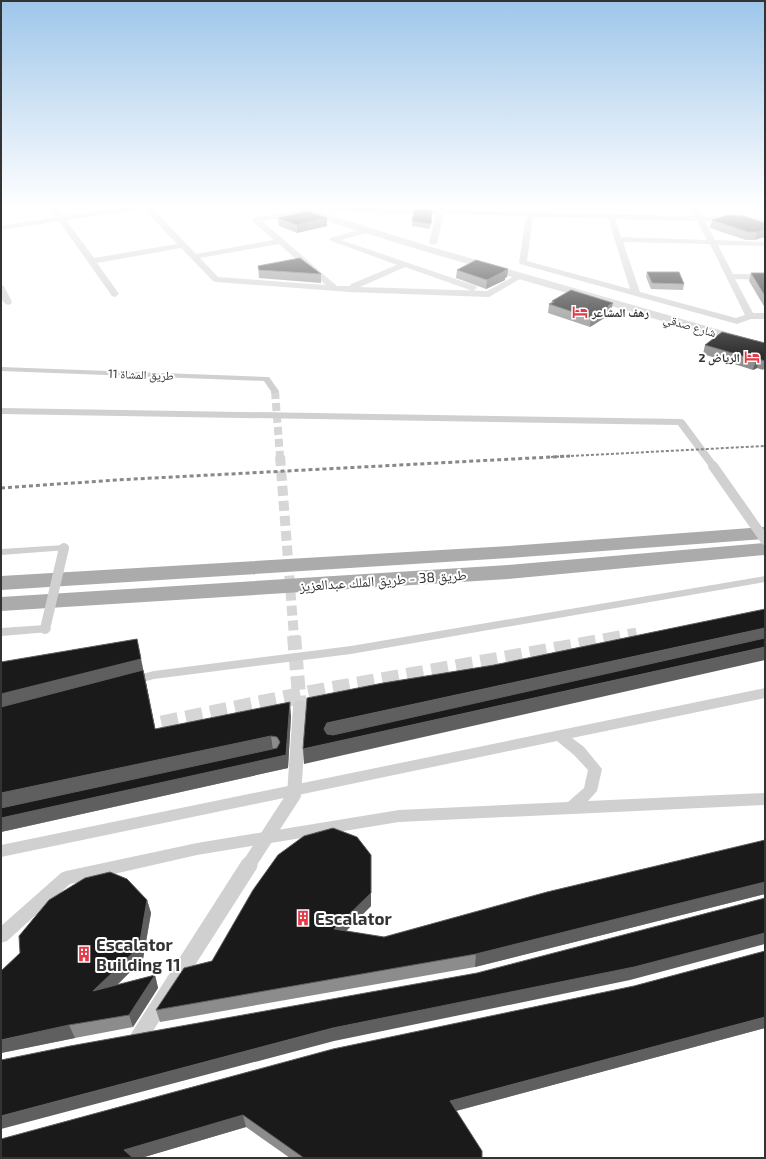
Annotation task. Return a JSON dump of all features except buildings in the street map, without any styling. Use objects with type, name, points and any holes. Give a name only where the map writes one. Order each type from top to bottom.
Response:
[{"type":"main road","name":"طريق 38 - طريق الملك عبدالعزيز","points":[[1,583],[510,552],[765,533]]},
{"type":"main road","name":"طريق 38 - طريق الملك عبدالعزيز","points":[[1,604],[508,572],[765,550]]},
{"type":"street","points":[[97,260],[92,261],[115,294]]},
{"type":"street","points":[[198,260],[216,279],[335,288],[488,294],[526,273]]},
{"type":"street","points":[[303,260],[335,288]]},
{"type":"street","points":[[389,260],[488,294]]},
{"type":"street","name":"شارع صدقي","points":[[481,260],[765,341]]},
{"type":"street","points":[[523,260],[523,262],[737,321],[750,316],[765,316]]},
{"type":"street","points":[[621,260],[624,278],[636,293]]},
{"type":"street","points":[[722,260],[750,316]]},
{"type":"street","points":[[349,288],[403,265]]},
{"type":"street","name":"شارع صدقي","points":[[526,273],[765,346]]},
{"type":"street","points":[[729,276],[765,277]]},
{"type":"street","points":[[586,279],[624,278]]},
{"type":"street","points":[[1,288],[8,302]]},
{"type":"street","name":"طريق المشاة 11","points":[[1,369],[266,379],[275,391]]},
{"type":"street","points":[[1,411],[681,422],[765,540]]},
{"type":"street","points":[[1,552],[64,548],[45,629],[1,632]]},
{"type":"street","points":[[116,685],[154,675],[351,650],[765,579]]},
{"type":"street","points":[[1,852],[765,693]]},
{"type":"street","points":[[162,1032],[132,1038],[294,795],[300,707]]},
{"type":"street","points":[[560,736],[579,751],[595,769],[590,791],[571,808]]},
{"type":"street","points":[[1,936],[66,878],[197,849],[399,816],[765,799]]},
{"type":"tunnel","points":[[275,391],[280,457]]},
{"type":"tunnel","points":[[280,456],[294,637]]},
{"type":"tunnel","points":[[294,636],[300,707]]},
{"type":"tunnel","points":[[137,729],[313,693],[637,636],[633,637]]},
{"type":"railway","points":[[554,457],[765,446]]},
{"type":"railway","points":[[554,457],[570,456]]},
{"type":"railway","points":[[1,488],[116,480],[554,457]]},
{"type":"place","name":"رهف المشاعر","points":[[580,312]]},
{"type":"place","name":"الرياض 2","points":[[752,357]]},
{"type":"place","name":"Escalator","points":[[303,918]]},
{"type":"place","name":"Escalator Building 11","points":[[84,954]]}]
